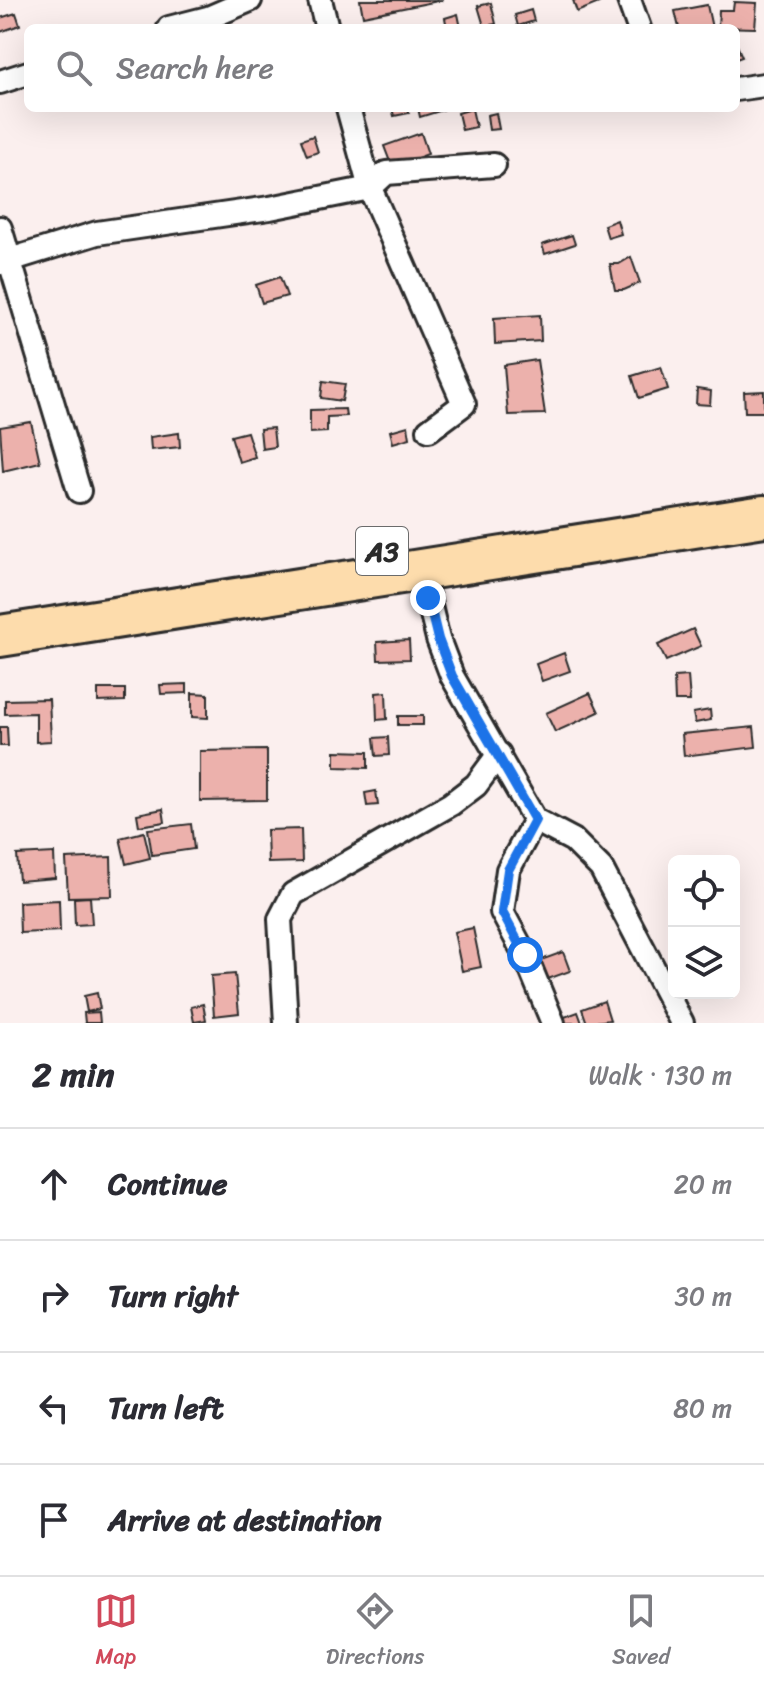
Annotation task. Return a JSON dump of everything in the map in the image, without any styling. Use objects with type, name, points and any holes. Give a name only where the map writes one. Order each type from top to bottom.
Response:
[{"type":"highway","name":"A3","points":[[4,623],[764,491]]},
{"type":"highway","name":"A3","points":[[4,623],[417,571],[764,516]]},
{"type":"street","points":[[185,24],[208,18],[250,0]]},
{"type":"street","points":[[320,0],[326,24]]},
{"type":"street","points":[[629,0],[638,24]]},
{"type":"street","points":[[0,82],[24,74]]},
{"type":"street","points":[[740,88],[764,85]]},
{"type":"street","points":[[349,112],[370,188],[464,404],[429,430]]},
{"type":"street","points":[[5,261],[97,233],[270,208],[370,188],[386,173],[494,165]]},
{"type":"street","points":[[0,228],[5,261],[79,491]]},
{"type":"street","points":[[417,571],[452,676],[535,820],[573,840],[601,868],[682,1023]]},
{"type":"street","points":[[286,1023],[280,919],[293,894],[451,804],[476,785],[499,754]]},
{"type":"street","points":[[535,820],[508,870],[502,912],[525,955],[553,1023]]},
{"type":"building","points":[[360,0],[443,0],[363,16]]},
{"type":"building","points":[[573,0],[598,0],[599,3],[577,12]]},
{"type":"building","points":[[734,2],[757,3],[755,28],[718,24],[719,10],[733,10]]},
{"type":"building","points":[[491,3],[496,24],[483,24],[478,6]]},
{"type":"building","points":[[707,5],[711,24],[678,24],[675,11]]},
{"type":"building","points":[[531,10],[534,21],[517,24],[515,15]]},
{"type":"building","points":[[16,13],[20,25],[0,32],[0,18]]},
{"type":"building","points":[[458,14],[460,24],[446,24],[445,18]]},
{"type":"building","points":[[419,112],[436,112],[420,117]]},
{"type":"building","points":[[473,112],[476,127],[462,130],[458,113]]},
{"type":"building","points":[[496,113],[499,129],[489,130],[487,115]]},
{"type":"building","points":[[421,133],[428,154],[392,167],[384,146]]},
{"type":"building","points":[[313,136],[318,152],[307,156],[301,140]]},
{"type":"building","points":[[617,220],[621,234],[608,238],[604,225]]},
{"type":"building","points":[[572,235],[575,244],[545,254],[542,245]]},
{"type":"building","points":[[631,257],[640,283],[624,290],[615,290],[610,264],[619,264]]},
{"type":"building","points":[[280,277],[287,296],[262,303],[256,285]]},
{"type":"building","points":[[540,315],[541,341],[495,344],[494,318]]},
{"type":"building","points":[[537,360],[545,414],[508,415],[504,365]]},
{"type":"building","points":[[661,367],[668,389],[639,398],[632,376]]},
{"type":"building","points":[[323,381],[345,384],[342,401],[321,398]]},
{"type":"building","points":[[697,389],[711,391],[710,405],[696,404]]},
{"type":"building","points":[[764,391],[764,412],[745,412],[744,392]]},
{"type":"building","points":[[345,409],[346,416],[327,417],[327,432],[310,433],[310,410]]},
{"type":"building","points":[[31,422],[40,462],[3,471],[0,427]]},
{"type":"building","points":[[408,426],[410,438],[393,443],[390,431]]},
{"type":"building","points":[[273,428],[275,447],[262,449],[260,429]]},
{"type":"building","points":[[247,432],[255,457],[239,462],[231,436]]},
{"type":"building","points":[[179,433],[180,447],[151,450],[150,437]]},
{"type":"building","points":[[693,629],[701,646],[666,661],[658,645]]},
{"type":"building","points":[[409,640],[410,659],[378,660],[377,642]]},
{"type":"building","points":[[564,653],[570,671],[542,681],[536,664]]},
{"type":"building","points":[[688,676],[690,701],[675,701],[674,677]]},
{"type":"building","points":[[187,684],[187,693],[161,694],[160,685]]},
{"type":"building","points":[[98,689],[125,689],[125,701],[98,702]]},
{"type":"building","points":[[386,692],[387,719],[377,720],[376,693]]},
{"type":"building","points":[[192,693],[208,694],[208,718],[192,717]]},
{"type":"building","points":[[590,693],[599,712],[555,732],[546,713]]},
{"type":"building","points":[[49,699],[51,741],[36,742],[36,713],[5,714],[5,700]]},
{"type":"building","points":[[710,710],[711,720],[695,723],[693,713]]},
{"type":"building","points":[[398,716],[423,716],[423,725],[398,725]]},
{"type":"building","points":[[0,727],[7,727],[8,746],[0,746]]},
{"type":"building","points":[[754,727],[756,747],[684,756],[682,734]]},
{"type":"building","points":[[388,737],[389,755],[376,756],[374,738]]},
{"type":"building","points":[[267,750],[267,800],[200,801],[200,751]]},
{"type":"building","points":[[335,751],[368,752],[368,768],[335,767]]},
{"type":"building","points":[[376,791],[378,805],[367,806],[365,793]]},
{"type":"building","points":[[163,809],[165,822],[139,826],[137,814]]},
{"type":"building","points":[[191,824],[194,849],[152,855],[148,829]]},
{"type":"building","points":[[301,829],[302,862],[268,863],[267,830]]},
{"type":"building","points":[[144,832],[150,858],[126,864],[120,838]]},
{"type":"building","points":[[54,853],[55,878],[19,881],[17,855]]},
{"type":"building","points":[[111,857],[112,896],[68,897],[66,859]]},
{"type":"building","points":[[90,897],[92,924],[75,925],[74,898]]},
{"type":"building","points":[[59,900],[60,931],[20,933],[19,902]]},
{"type":"building","points":[[473,928],[481,967],[462,971],[454,932]]},
{"type":"building","points":[[563,952],[570,971],[548,979],[541,960]]},
{"type":"building","points":[[235,974],[239,1013],[214,1016],[211,976]]},
{"type":"building","points":[[97,993],[100,1009],[87,1012],[84,996]]},
{"type":"building","points":[[604,1001],[610,1020],[587,1023],[582,1009]]},
{"type":"building","points":[[203,1004],[206,1020],[194,1022],[191,1007]]},
{"type":"building","points":[[99,1012],[100,1023],[85,1023],[84,1013]]},
{"type":"building","points":[[578,1012],[582,1023],[561,1023],[559,1019]]},
{"type":"route","points":[[428,598],[438,639],[452,676],[535,820],[508,870],[502,912],[525,955]]}]
